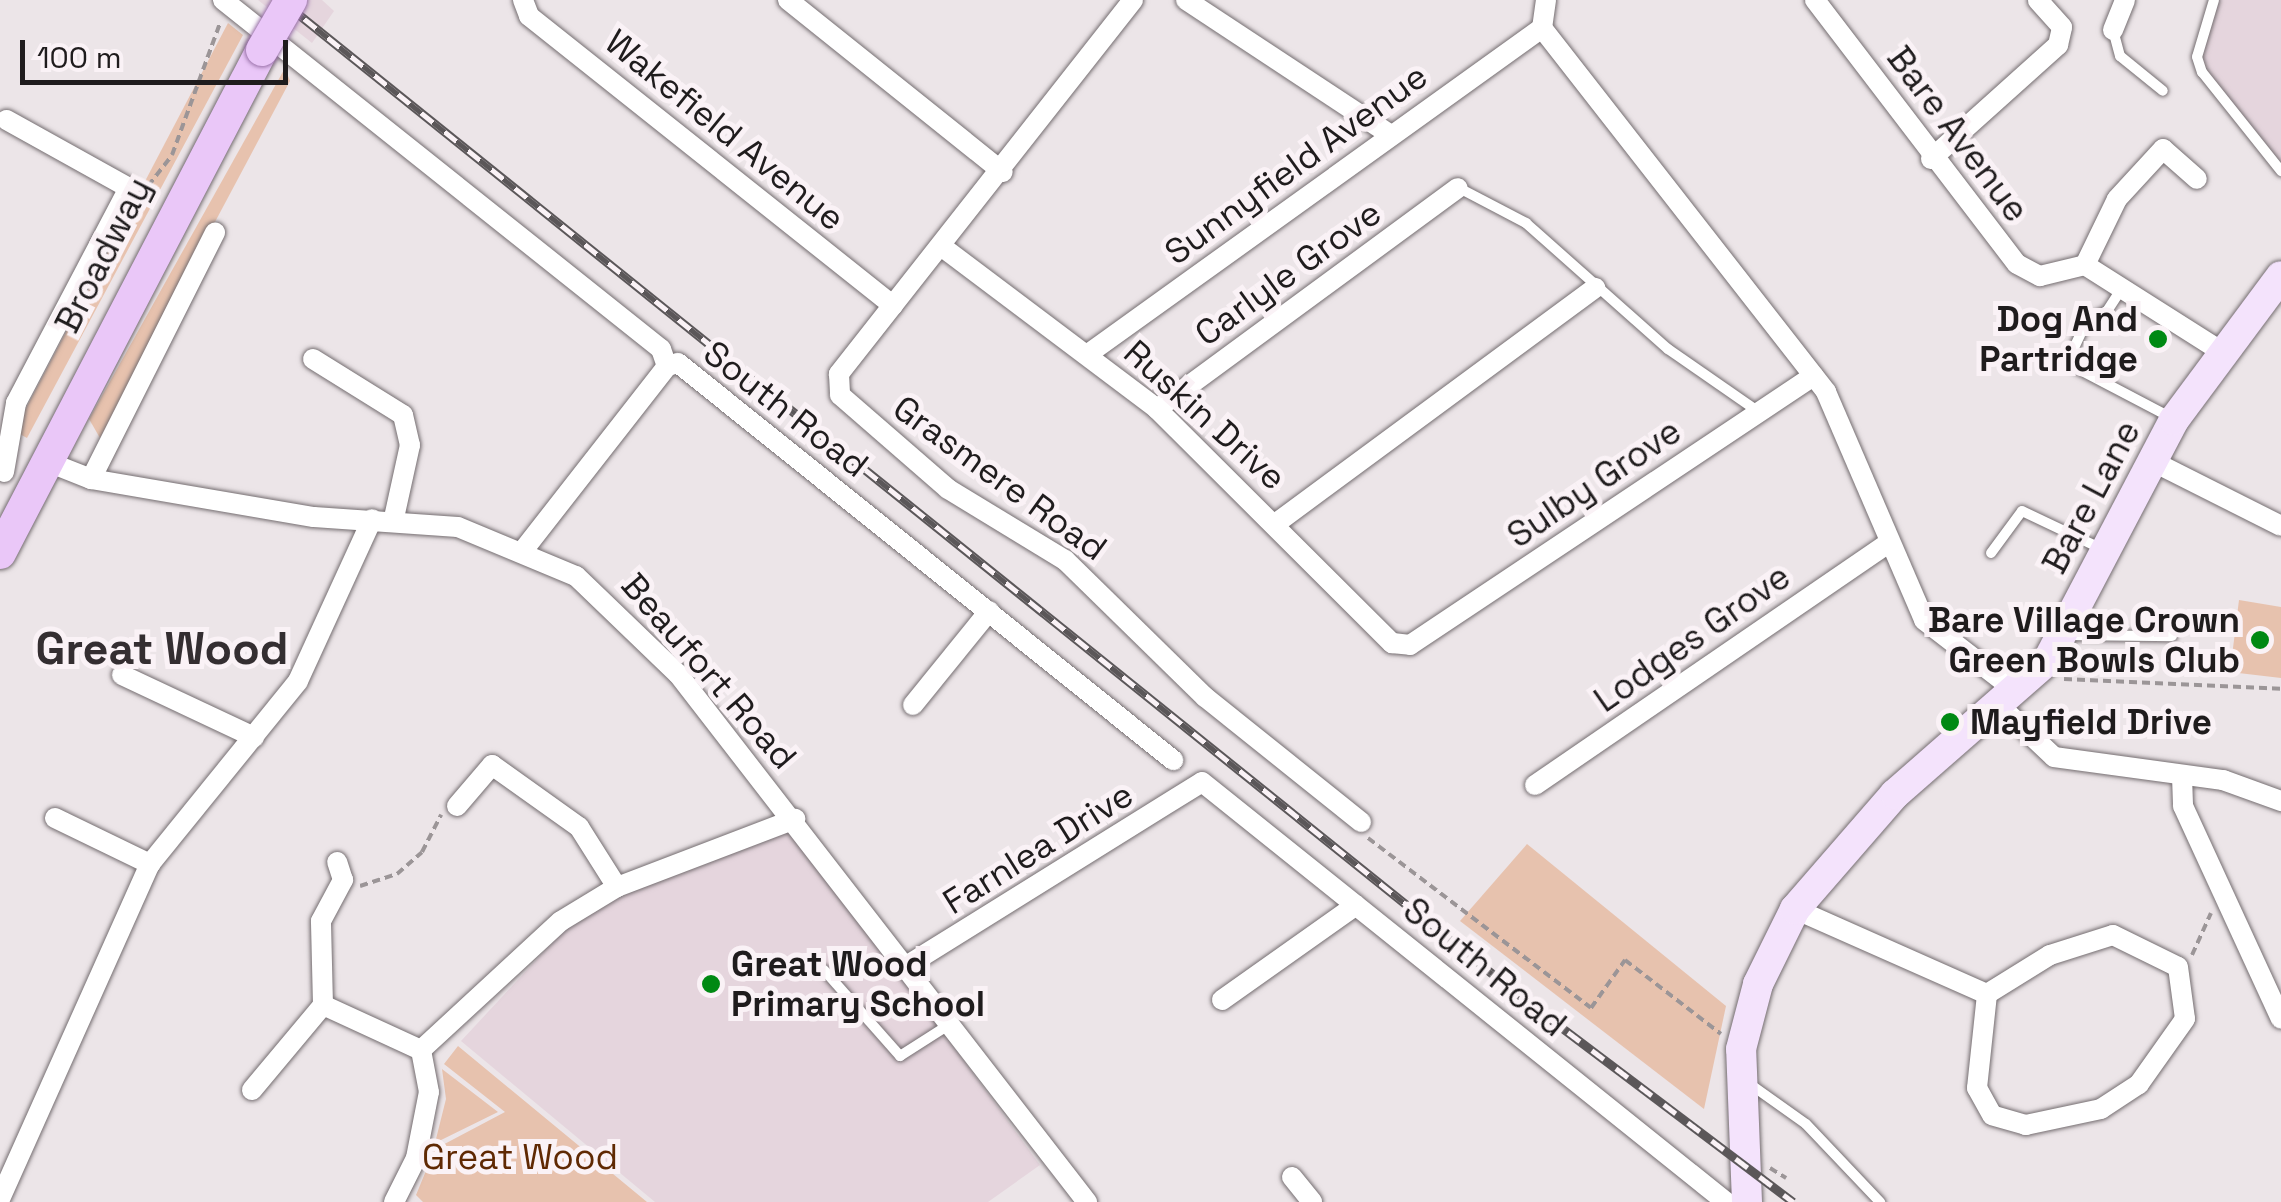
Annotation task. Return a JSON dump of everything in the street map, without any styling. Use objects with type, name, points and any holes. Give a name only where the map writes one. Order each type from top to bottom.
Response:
[{"type":"main road","name":"Broadway","points":[[0,553],[20,470],[291,0]]},
{"type":"main road","name":"Bare Lane","points":[[1747,1202],[1741,1064],[1758,984],[1795,909],[1882,806],[2015,692],[2062,636],[2174,420],[2222,352],[2279,283]]},
{"type":"street","name":"Wakefield Avenue","points":[[524,0],[529,16],[893,306]]},
{"type":"street","points":[[788,0],[1002,172]]},
{"type":"street","name":"Grasmere Road","points":[[1132,0],[1002,172],[839,374],[840,395],[948,489],[1066,560],[1205,697],[1361,822]]},
{"type":"street","points":[[1186,0],[1391,134]]},
{"type":"street","points":[[1546,0],[1542,28],[1814,376],[1886,544],[1924,620],[2015,692],[2054,757],[2182,776],[2281,801]]},
{"type":"street","name":"Bare Avenue","points":[[1814,0],[1932,159],[2017,264],[2040,276],[2085,266]]},
{"type":"street","points":[[1932,159],[2058,45],[2062,27],[2038,0]]},
{"type":"street","points":[[2113,30],[2125,0]]},
{"type":"street","name":"South Road","points":[[227,3],[661,349],[668,366],[678,362],[1173,760]]},
{"type":"street","name":"Sunnyfield Avenue","points":[[1088,354],[1542,28]]},
{"type":"street","points":[[6,120],[129,188],[16,404],[20,470]]},
{"type":"street","points":[[2197,179],[2162,150],[2118,199],[2085,266],[2124,285],[2222,352]]},
{"type":"street","name":"Carlyle Grove","points":[[1157,410],[1458,188]]},
{"type":"street","points":[[91,479],[215,232]]},
{"type":"street","name":"Ruskin Drive","points":[[941,246],[1157,410],[1392,643],[1410,645]]},
{"type":"street","points":[[1275,524],[1595,288]]},
{"type":"street","points":[[313,359],[403,415],[410,446],[394,518]]},
{"type":"street","points":[[524,548],[668,366]]},
{"type":"street","name":"Sulby Grove","points":[[1410,645],[1814,376]]},
{"type":"street","points":[[2152,461],[2281,526]]},
{"type":"street","name":"Beaufort Road","points":[[20,470],[394,518],[524,548],[615,604],[794,819],[1087,1202]]},
{"type":"street","points":[[0,1199],[150,864],[298,681],[372,518]]},
{"type":"street","name":"Lodges Grove","points":[[1536,786],[1886,544]]},
{"type":"street","points":[[913,704],[989,611]]},
{"type":"street","points":[[122,676],[254,738]]},
{"type":"street","points":[[457,806],[492,765],[579,827],[617,887]]},
{"type":"street","points":[[2182,776],[2183,806],[2224,905],[2281,1019]]},
{"type":"street","name":"South Road","points":[[1202,782],[1726,1202]]},
{"type":"street","name":"Farnlea Drive","points":[[908,965],[1202,782]]},
{"type":"street","points":[[55,818],[150,864]]},
{"type":"street","points":[[421,1050],[515,958],[617,887],[794,819]]},
{"type":"street","points":[[252,1090],[323,1005],[321,921],[347,876]]},
{"type":"street","points":[[1222,1000],[1356,905]]},
{"type":"street","points":[[1795,909],[1987,994]]},
{"type":"street","points":[[2113,935],[2178,967],[2184,1020],[2164,1059],[2102,1108],[2048,1123],[2006,1122],[1983,1105],[1974,1072],[1987,994],[2050,955],[2113,935]]},
{"type":"street","points":[[323,1005],[421,1050]]},
{"type":"street","points":[[394,1202],[416,1158],[428,1092],[421,1050]]},
{"type":"street","points":[[1292,1177],[1312,1202]]},
{"type":"lane","points":[[2214,0],[2199,44],[2202,72],[2281,172]]},
{"type":"lane","points":[[2113,30],[2120,56],[2163,91]]},
{"type":"lane","points":[[1458,188],[1526,223],[1595,288],[1759,412]]},
{"type":"lane","points":[[2124,285],[2107,311],[2087,320],[2067,363],[2174,420]]},
{"type":"lane","points":[[1991,553],[2022,512],[2104,550]]},
{"type":"lane","points":[[2062,636],[2172,636]]},
{"type":"lane","points":[[824,970],[900,1056],[951,1024]]},
{"type":"lane","points":[[1741,1064],[1806,1124],[1880,1202]]},
{"type":"path","points":[[172,156],[214,30],[227,3]]},
{"type":"path","points":[[2015,692],[2281,689]]},
{"type":"path","points":[[347,876],[397,874],[457,806]]},
{"type":"path","points":[[1361,822],[1355,829],[1592,1008],[1625,960],[1741,1064]]},
{"type":"path","points":[[2178,967],[2224,905]]},
{"type":"shaded area","points":[[258,0],[322,0],[334,11],[312,43]]},
{"type":"shaded area","points":[[2214,0],[2281,0],[2281,171],[2202,72],[2202,29]]},
{"type":"shaded area","name":"Great Wood Primary School","points":[[788,820],[1040,1165],[988,1202],[655,1202],[461,1041],[567,927],[665,871]]},
{"type":"green space","points":[[228,23],[243,35],[27,438],[14,431]]},
{"type":"green space","points":[[285,68],[290,81],[100,438],[89,419]]},
{"type":"green space","name":"Bare Village Crown Green Bowls Club","points":[[2239,600],[2281,607],[2281,678],[2230,672]]},
{"type":"green space","points":[[1527,844],[1726,1006],[1704,1109],[1460,921]]},
{"type":"green space","name":"Great Wood","points":[[458,1046],[647,1202],[423,1202],[416,1195],[435,1149],[505,1112],[444,1064]]},
{"type":"green space","points":[[442,1069],[498,1112],[435,1143],[446,1099]]},
{"type":"railway","points":[[281,0],[1520,996],[1793,1202]]},
{"type":"place","name":"Dog And Partridge","points":[[2158,339]]},
{"type":"place","name":"Bare Village Crown Green Bowls Club","points":[[2260,640]]},
{"type":"place","name":"Mayfield Drive","points":[[1950,722]]},
{"type":"place","name":"Great Wood Primary School","points":[[711,984]]},
{"type":"district","name":"Great Wood","points":[[162,649]]}]
